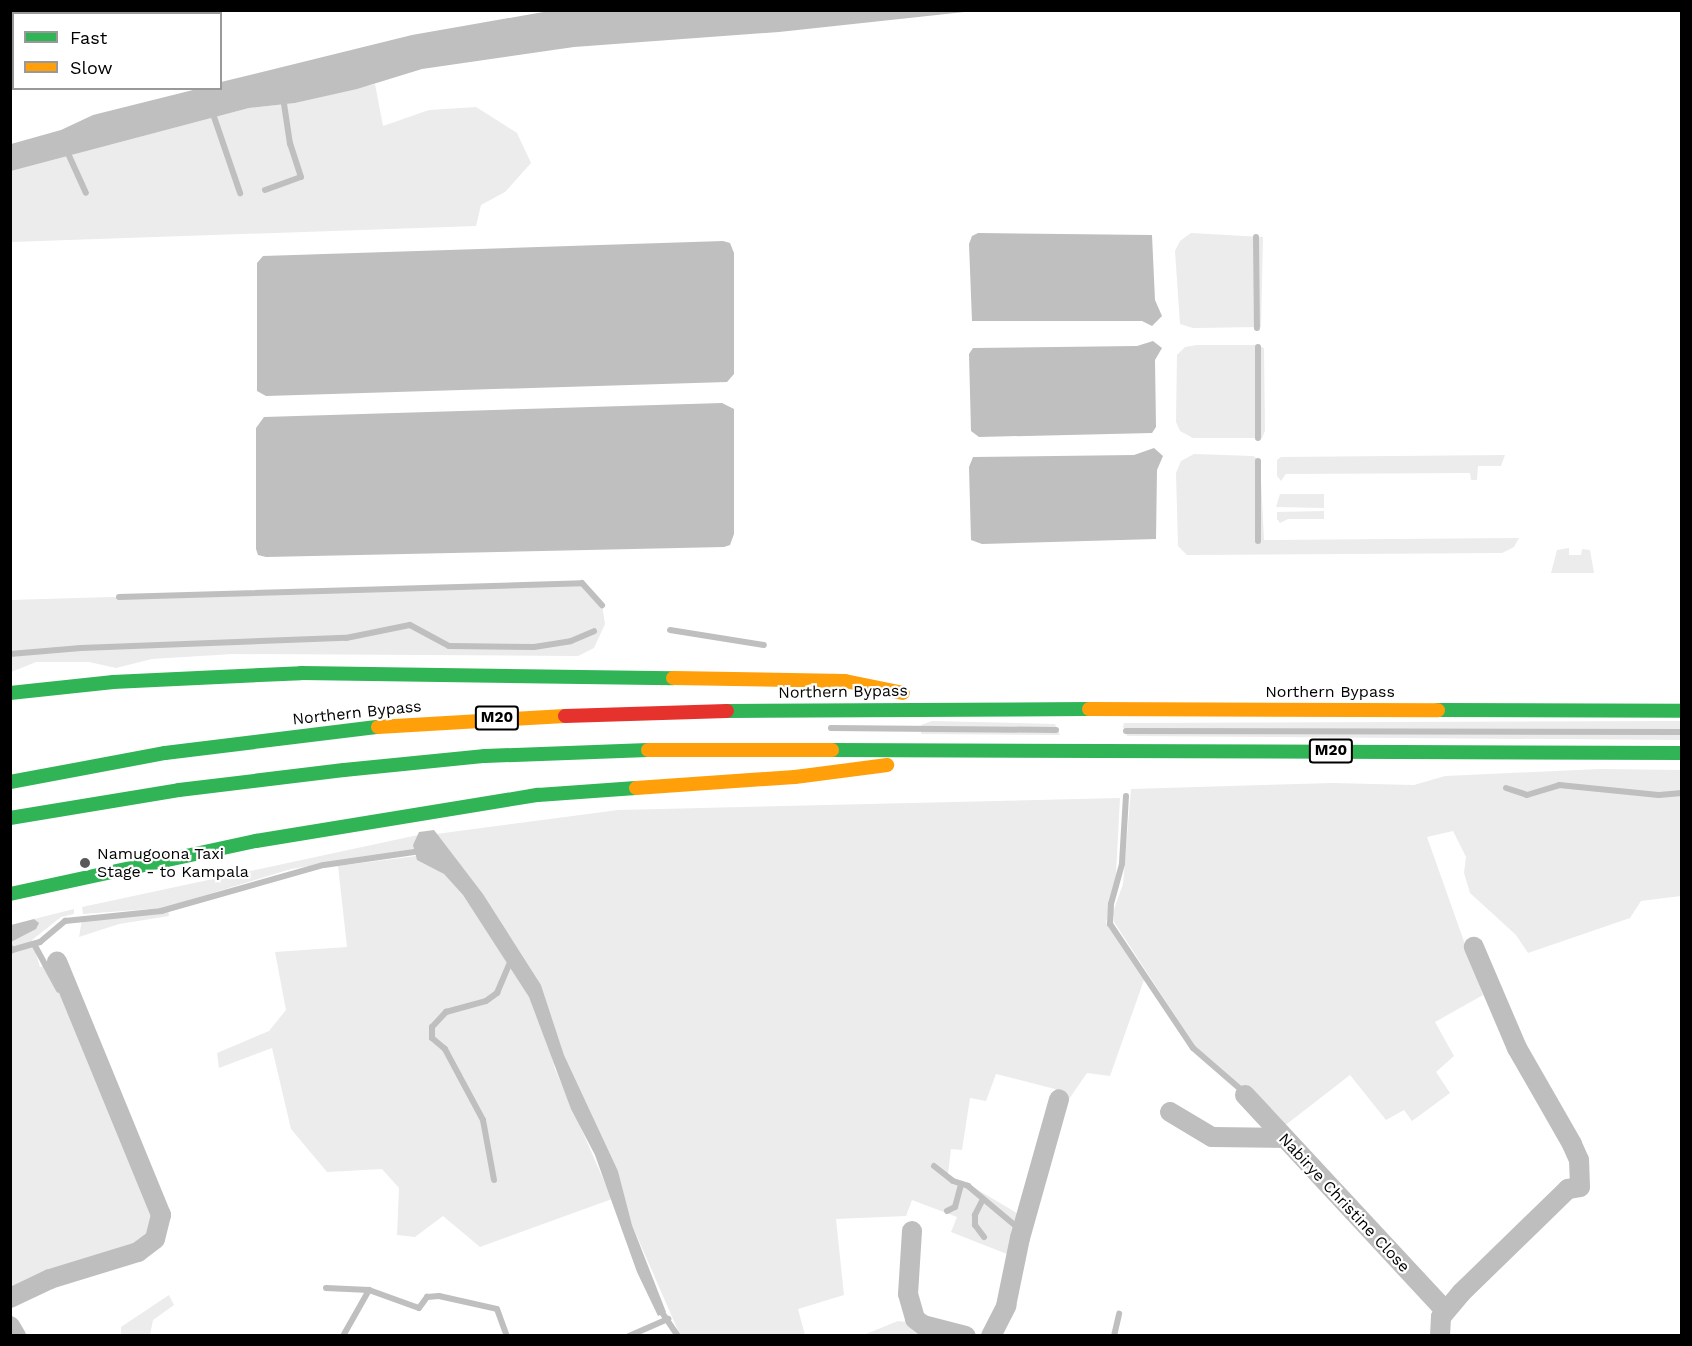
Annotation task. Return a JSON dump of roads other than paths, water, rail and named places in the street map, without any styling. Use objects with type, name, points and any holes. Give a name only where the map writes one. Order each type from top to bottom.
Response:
[{"type":"highway","points":[[10,693],[113,682],[301,673],[471,674],[845,681],[988,707]]},
{"type":"highway","name":"Northern Bypass","points":[[10,782],[188,750],[327,732],[481,718],[988,707],[1682,711]]},
{"type":"highway","name":"M20","points":[[10,819],[179,790],[485,756],[676,749],[1682,753]]},
{"type":"highway","points":[[10,894],[256,841],[537,795],[795,777],[981,749]]},
{"type":"street","points":[[1440,1335],[1439,1323],[1445,1310],[1568,1189],[1580,1187],[1579,1160],[1572,1144],[1516,1048],[1474,947]]},
{"type":"street","points":[[10,1298],[50,1279],[138,1252],[155,1239],[161,1215],[57,961]]},
{"type":"street","name":"Nabirye Christine Close","points":[[1245,1095],[1445,1310]]},
{"type":"street","points":[[991,1335],[1006,1306],[1020,1238],[1059,1099]]},
{"type":"street","points":[[1170,1112],[1212,1137],[1284,1138]]},
{"type":"street","points":[[912,1231],[908,1294],[915,1319],[966,1335]]},
{"type":"street","points":[[10,1326],[16,1335]]},
{"type":"waterway","points":[[265,190],[301,177],[290,144],[283,97]]},
{"type":"waterway","points":[[212,111],[240,193]]},
{"type":"waterway","points":[[66,149],[86,193]]},
{"type":"waterway","points":[[1256,237],[1257,328]]},
{"type":"waterway","points":[[1258,347],[1258,438]]},
{"type":"waterway","points":[[1258,461],[1258,541]]},
{"type":"waterway","points":[[119,597],[582,583],[602,605]]},
{"type":"waterway","points":[[10,654],[81,648],[346,638],[410,625],[449,646],[534,647],[571,641],[594,631]]},
{"type":"waterway","points":[[670,630],[764,645]]},
{"type":"waterway","points":[[831,728],[1056,730]]},
{"type":"waterway","points":[[1126,731],[1682,732]]},
{"type":"waterway","points":[[1506,788],[1527,795],[1559,785],[1659,795],[1682,793]]},
{"type":"waterway","points":[[1126,796],[1122,864],[1111,904],[1110,924],[1193,1048],[1245,1093]]},
{"type":"waterway","points":[[10,947],[12,950],[40,942],[65,921],[161,911],[324,865],[421,851]]},
{"type":"waterway","points":[[34,944],[59,990]]},
{"type":"waterway","points":[[494,1180],[483,1120],[445,1049],[432,1038],[432,1027],[446,1012],[486,1001],[497,993],[511,960]]},
{"type":"waterway","points":[[934,1166],[953,1181],[968,1186],[1018,1228]]},
{"type":"waterway","points":[[947,1211],[955,1207],[961,1184]]},
{"type":"waterway","points":[[983,1199],[975,1215],[975,1225],[984,1237]]},
{"type":"waterway","points":[[326,1288],[369,1290],[419,1308],[427,1297],[439,1296],[497,1309],[507,1336]]},
{"type":"waterway","points":[[343,1336],[369,1290]]},
{"type":"waterway","points":[[661,1311],[678,1336]]},
{"type":"waterway","points":[[1114,1336],[1119,1314]]},
{"type":"waterway","points":[[629,1336],[668,1319]]},
{"type":"place","name":"Namugoona Taxi Stage - to Kampala","points":[[85,863]]}]
